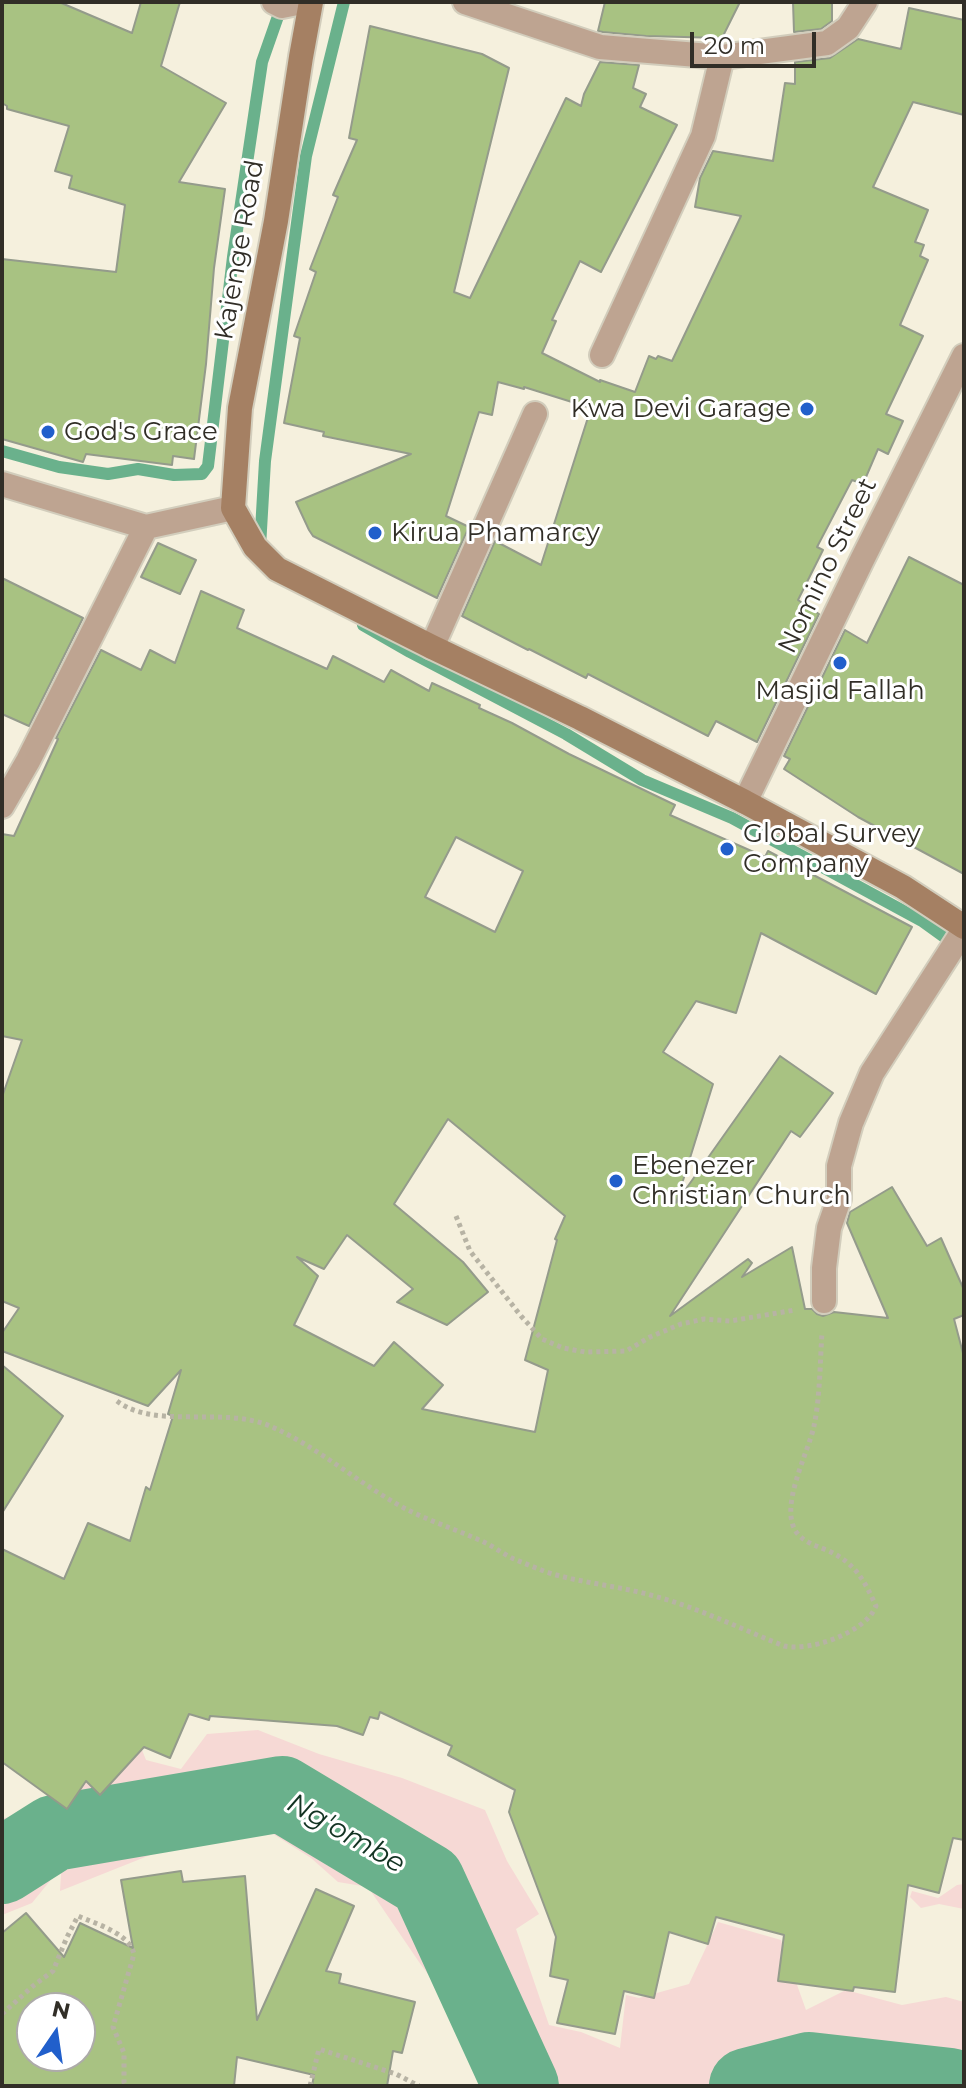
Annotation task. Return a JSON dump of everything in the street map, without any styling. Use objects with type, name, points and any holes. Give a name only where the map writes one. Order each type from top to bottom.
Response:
[{"type":"street","points":[[274,2],[282,6],[302,2]]},
{"type":"street","name":"Kajenge Road","points":[[233,508],[240,408],[276,221],[311,2]]},
{"type":"street","points":[[465,2],[600,47],[722,57],[827,43],[848,28],[865,2]]},
{"type":"street","points":[[602,355],[703,136],[722,57]]},
{"type":"street","name":"Nomino Street","points":[[745,802],[964,356]]},
{"type":"street","points":[[432,647],[535,414]]},
{"type":"street","points":[[2,484],[146,527],[233,508],[255,547],[277,569],[745,802],[903,887],[964,928],[872,1073],[851,1123],[839,1166],[839,1199],[829,1228],[824,1301]]},
{"type":"street","points":[[2,806],[28,761],[146,527]]},
{"type":"path","points":[[117,1401],[129,1410],[144,1413],[235,1417],[269,1426],[326,1457],[404,1508],[488,1544],[510,1557],[559,1576],[672,1601],[784,1646],[797,1648],[830,1640],[870,1617],[876,1606],[865,1582],[853,1566],[805,1541],[795,1530],[791,1513],[794,1488],[815,1424],[824,1301],[803,1309],[768,1315],[730,1321],[704,1319],[681,1324],[626,1351],[585,1352],[563,1348],[542,1339],[521,1316],[470,1251],[456,1216]]},
{"type":"path","points":[[2,2014],[53,1971],[78,1916],[119,1935],[132,1946],[134,1954],[113,2027],[124,2053],[126,2086]]},
{"type":"path","points":[[310,2086],[319,2049],[396,2074],[419,2086]]},
{"type":"shaded area","points":[[96,1720],[132,1725],[146,1760],[181,1769],[207,1734],[258,1730],[319,1754],[402,1778],[485,1810],[507,1861],[539,1914],[516,1929],[549,2025],[581,2032],[620,2048],[626,1995],[639,1998],[689,1984],[718,1922],[781,1940],[806,2010],[846,1990],[902,2005],[946,1997],[964,2002],[964,2086],[510,2086],[368,1887],[338,1882],[311,1858],[254,1822],[193,1838],[60,1891],[63,1841]]},
{"type":"shaded area","points":[[33,1816],[67,1822],[59,1852],[58,1871],[32,1903],[2,1915],[2,1818]]},
{"type":"shaded area","points":[[964,1884],[964,1909],[939,1904],[921,1908],[910,1897],[912,1891],[938,1898],[957,1885]]},
{"type":"building","points":[[2,2],[59,2],[132,33],[141,2],[180,2],[161,66],[226,103],[179,182],[225,189],[194,459],[173,456],[172,465],[86,454],[83,462],[2,439],[2,259],[116,272],[125,205],[69,188],[72,176],[55,171],[69,126],[7,109],[2,103]]},
{"type":"building","points":[[605,2],[740,2],[722,38],[598,31]]},
{"type":"building","points":[[793,2],[832,2],[832,21],[821,29],[794,32]]},
{"type":"building","points":[[909,8],[964,20],[964,115],[913,102],[873,187],[928,210],[915,242],[924,245],[920,256],[928,260],[900,325],[923,336],[886,414],[903,421],[888,454],[878,449],[863,484],[852,480],[817,547],[823,550],[798,600],[819,614],[757,742],[716,721],[708,736],[588,674],[586,678],[462,616],[495,541],[541,565],[591,408],[498,382],[492,415],[479,412],[446,516],[469,527],[437,598],[313,536],[296,502],[411,454],[323,436],[324,432],[284,423],[300,338],[294,336],[316,272],[310,269],[338,197],[333,195],[357,140],[349,138],[370,26],[482,54],[509,68],[454,292],[470,298],[566,98],[581,106],[600,62],[639,65],[633,88],[646,94],[640,107],[677,125],[601,272],[580,261],[552,320],[556,321],[542,353],[600,382],[635,392],[649,356],[672,361],[741,216],[695,207],[700,178],[713,151],[773,161],[785,83],[795,84],[795,62],[830,58],[858,39],[901,49]]},
{"type":"building","points":[[158,543],[196,560],[180,594],[141,577]]},
{"type":"building","points":[[909,557],[964,585],[964,874],[858,817],[784,769],[790,759],[784,756],[845,630],[867,643]]},
{"type":"building","points":[[2,578],[83,618],[29,726],[2,714]]},
{"type":"building","points":[[201,591],[244,610],[237,628],[327,669],[333,656],[384,682],[391,670],[429,691],[432,683],[675,805],[670,815],[765,857],[768,851],[912,927],[876,994],[761,933],[736,1013],[696,1001],[663,1052],[713,1084],[676,1203],[780,1056],[833,1093],[800,1137],[791,1131],[670,1316],[748,1259],[752,1263],[742,1277],[792,1247],[805,1309],[812,1309],[823,1316],[834,1312],[888,1318],[847,1223],[850,1212],[892,1187],[927,1246],[941,1238],[964,1290],[964,1315],[954,1319],[964,1357],[964,1840],[953,1838],[939,1893],[908,1885],[895,1992],[854,1987],[853,1991],[778,1981],[784,1935],[716,1917],[708,1944],[669,1932],[654,1998],[624,1991],[615,2034],[557,2023],[568,1980],[550,1976],[556,1937],[509,1812],[515,1790],[448,1755],[452,1746],[380,1712],[378,1719],[370,1717],[363,1735],[337,1726],[210,1716],[209,1720],[189,1714],[170,1758],[144,1747],[100,1795],[86,1781],[67,1809],[2,1762],[2,1549],[64,1579],[88,1523],[130,1541],[146,1487],[150,1490],[173,1416],[168,1414],[181,1370],[148,1406],[2,1351],[2,1333],[19,1308],[2,1301],[2,1097],[22,1040],[2,1036],[2,834],[14,836],[56,738],[101,650],[141,670],[150,650],[175,663]],"holes":[[[456,837],[523,871],[495,932],[425,897]],[[448,1119],[565,1216],[555,1239],[525,1360],[548,1370],[535,1432],[422,1409],[443,1385],[394,1342],[374,1366],[294,1325],[318,1276],[297,1257],[324,1269],[347,1235],[413,1289],[397,1302],[447,1325],[488,1292],[463,1262],[394,1204]]]},
{"type":"building","points":[[2,1365],[63,1416],[2,1513]]},
{"type":"building","points":[[181,1871],[183,1882],[245,1876],[257,2020],[316,1889],[354,1906],[326,1971],[341,1974],[339,1983],[415,2002],[402,2053],[393,2051],[387,2086],[312,2086],[314,2075],[237,2057],[234,2086],[2,2086],[2,1933],[26,1913],[64,1957],[80,1923],[133,1948],[121,1880]]},
{"type":"waterway","points":[[2,451],[59,467],[108,474],[138,469],[174,475],[202,474],[208,466],[233,257],[262,62],[283,2]]},
{"type":"waterway","points":[[260,547],[265,461],[306,156],[344,2]]},
{"type":"waterway","points":[[363,625],[566,734],[642,780],[732,818],[922,921],[958,947]]},
{"type":"waterway","name":"Ng'ombe","points":[[2,1866],[54,1833],[282,1794],[427,1881],[521,2086]]},
{"type":"waterway","name":"Ng'ombe","points":[[747,2086],[809,2070],[950,2086]]},
{"type":"place","name":"Kwa Devi Garage","points":[[807,409]]},
{"type":"place","name":"God's Grace","points":[[48,432]]},
{"type":"place","name":"Kirua Phamarcy","points":[[375,533]]},
{"type":"place","name":"Masjid Fallah","points":[[840,663]]},
{"type":"place","name":"Global Survey Company","points":[[727,849]]},
{"type":"place","name":"Ebenezer Christian Church","points":[[616,1181]]}]
